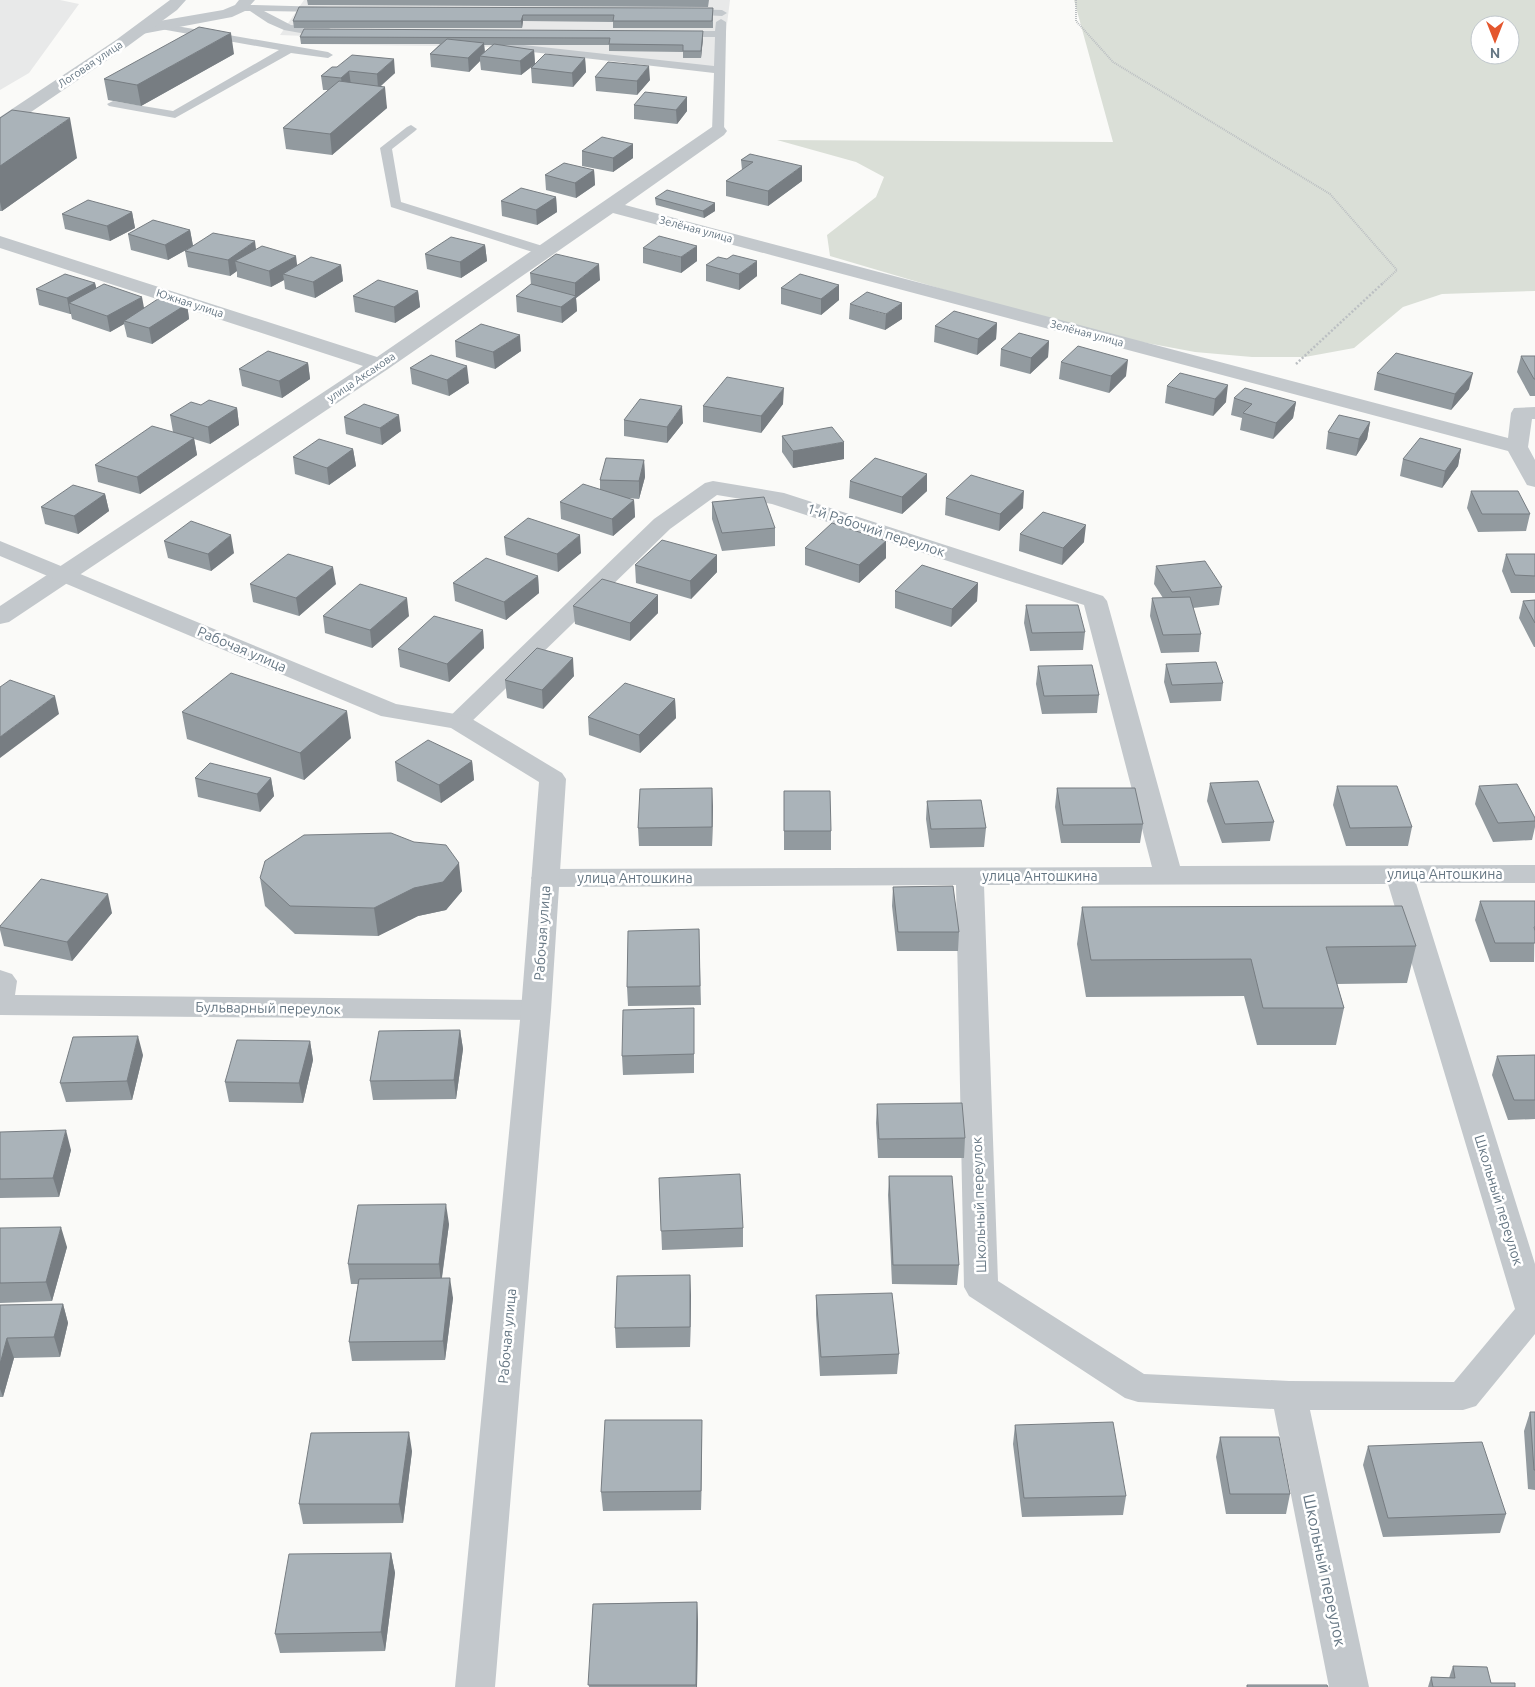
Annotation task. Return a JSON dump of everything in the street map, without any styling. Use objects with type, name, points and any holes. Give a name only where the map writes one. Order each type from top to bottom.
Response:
[{"type":"street","name":"Логовая улица","points":[[0,125],[142,29],[172,7],[178,0]]},
{"type":"street","points":[[142,29],[227,14],[246,5]]},
{"type":"street","name":"улица Аксакова","points":[[0,617],[381,364],[718,131]]},
{"type":"street","name":"Зелёная улица","points":[[611,206],[1517,448]]},
{"type":"street","name":"Южная улица","points":[[0,242],[381,364]]},
{"type":"street","points":[[1535,413],[1522,413],[1517,448],[1535,480]]},
{"type":"street","name":"1-й Рабочий переулок","points":[[458,721],[662,524],[713,488],[776,498],[1095,601],[1168,875]]},
{"type":"street","name":"Рабочая улица","points":[[0,548],[390,711],[458,721],[553,779],[536,1010],[475,1687]]},
{"type":"street","name":"Школьный переулок","points":[[970,876],[981,1286],[1138,1388],[1289,1395],[1463,1396],[1533,1312],[1399,874]]},
{"type":"street","name":"улица Антошкина","points":[[545,878],[1535,874]]},
{"type":"street","points":[[0,980],[2,981],[0,998]]},
{"type":"street","name":"Бульварный переулок","points":[[0,1005],[536,1010]]},
{"type":"street","name":"Школьный переулок","points":[[1289,1395],[1349,1687]]},
{"type":"lane","points":[[718,131],[722,0]]},
{"type":"lane","points":[[246,5],[332,9]]},
{"type":"lane","points":[[246,5],[271,22],[299,30],[338,31]]},
{"type":"lane","points":[[682,12],[722,12]]},
{"type":"lane","points":[[159,26],[328,55]]},
{"type":"lane","points":[[672,34],[721,34]]},
{"type":"lane","points":[[505,46],[719,70]]},
{"type":"lane","points":[[113,104],[175,115],[289,49]]},
{"type":"lane","points":[[411,129],[386,148],[395,204],[544,251]]},
{"type":"path","points":[[1076,0],[1076,21],[1112,62],[1330,194],[1398,270],[1275,383]]},
{"type":"shaded area","points":[[0,0],[60,0],[79,4],[29,73],[0,90]]},
{"type":"shaded area","points":[[304,0],[730,0],[721,72],[497,47],[301,44],[304,36],[280,35]]},
{"type":"shaded area","points":[[1074,0],[1535,0],[1535,291],[1442,294],[1403,307],[1354,348],[1305,357],[1252,357],[1195,352],[1088,332],[830,256],[827,235],[876,197],[884,177],[856,162],[777,140],[1113,142]]},
{"type":"building","points":[[299,7],[713,8],[712,21],[613,21],[614,15],[523,15],[521,21],[293,21]]},
{"type":"building","points":[[199,27],[231,33],[137,85],[104,79]]},
{"type":"building","points":[[304,29],[703,31],[701,51],[683,51],[683,45],[609,44],[610,38],[300,37]]},
{"type":"building","points":[[447,39],[484,43],[468,58],[430,54]]},
{"type":"building","points":[[494,44],[534,50],[520,61],[480,56]]},
{"type":"building","points":[[545,54],[585,58],[572,73],[531,68]]},
{"type":"building","points":[[352,55],[394,59],[377,74],[349,71],[341,78],[321,76],[332,67],[337,67]]},
{"type":"building","points":[[608,62],[649,66],[637,81],[595,77]]},
{"type":"building","points":[[339,81],[385,87],[330,134],[283,128]]},
{"type":"building","points":[[645,92],[687,97],[676,110],[634,105]]},
{"type":"building","points":[[12,110],[70,118],[0,166],[0,118]]},
{"type":"building","points":[[602,137],[633,144],[613,158],[582,151]]},
{"type":"building","points":[[750,154],[802,166],[768,191],[726,181],[753,162],[741,160]]},
{"type":"building","points":[[564,163],[594,170],[575,183],[545,175]]},
{"type":"building","points":[[521,188],[556,197],[536,210],[501,201]]},
{"type":"building","points":[[667,190],[715,203],[703,211],[655,198]]},
{"type":"building","points":[[88,200],[132,212],[107,226],[62,214]]},
{"type":"building","points":[[153,220],[190,230],[165,245],[128,234]]},
{"type":"building","points":[[213,233],[255,241],[228,260],[185,251]]},
{"type":"building","points":[[659,236],[697,246],[681,257],[643,248]]},
{"type":"building","points":[[451,237],[485,245],[460,262],[425,254]]},
{"type":"building","points":[[262,246],[296,256],[269,271],[235,261]]},
{"type":"building","points":[[556,254],[599,264],[575,283],[530,273]]},
{"type":"building","points":[[733,255],[757,261],[739,274],[706,265],[718,257],[727,259]]},
{"type":"building","points":[[311,257],[341,265],[313,282],[283,274]]},
{"type":"building","points":[[65,274],[95,283],[67,298],[36,289]]},
{"type":"building","points":[[800,274],[839,285],[821,299],[781,288]]},
{"type":"building","points":[[378,280],[418,291],[394,307],[353,296]]},
{"type":"building","points":[[104,284],[142,297],[107,316],[69,303]]},
{"type":"building","points":[[531,284],[576,296],[561,307],[516,296]]},
{"type":"building","points":[[867,292],[902,303],[886,314],[850,304]]},
{"type":"building","points":[[161,297],[187,304],[149,328],[124,321]]},
{"type":"building","points":[[954,311],[997,323],[978,339],[935,326]]},
{"type":"building","points":[[481,324],[520,335],[493,352],[455,341]]},
{"type":"building","points":[[1019,333],[1049,341],[1031,358],[1001,349]]},
{"type":"building","points":[[1078,346],[1128,360],[1111,376],[1061,362]]},
{"type":"building","points":[[268,351],[308,363],[279,381],[239,369]]},
{"type":"building","points":[[1396,353],[1473,373],[1455,394],[1377,373]]},
{"type":"building","points":[[431,355],[467,366],[447,380],[410,368]]},
{"type":"building","points":[[1521,356],[1535,356],[1535,379],[1534,379]]},
{"type":"building","points":[[1180,373],[1228,385],[1215,399],[1167,386]]},
{"type":"building","points":[[727,377],[784,388],[761,416],[703,406]]},
{"type":"building","points":[[1245,388],[1296,402],[1276,423],[1243,413],[1252,404],[1234,398]]},
{"type":"building","points":[[640,399],[682,406],[667,427],[624,420]]},
{"type":"building","points":[[209,400],[237,408],[208,427],[170,415],[191,402],[201,405]]},
{"type":"building","points":[[364,404],[399,415],[380,428],[344,417]]},
{"type":"building","points":[[1339,415],[1370,422],[1359,439],[1328,432]]},
{"type":"building","points":[[152,426],[194,438],[137,477],[95,465]]},
{"type":"building","points":[[832,427],[844,442],[793,451],[782,436]]},
{"type":"building","points":[[1420,438],[1461,449],[1445,471],[1403,459]]},
{"type":"building","points":[[319,439],[353,449],[327,468],[293,457]]},
{"type":"building","points":[[606,458],[644,460],[639,481],[600,480]]},
{"type":"building","points":[[875,458],[927,474],[902,497],[850,481]]},
{"type":"building","points":[[971,475],[1024,491],[1000,514],[946,498]]},
{"type":"building","points":[[583,484],[634,500],[612,519],[560,502]]},
{"type":"building","points":[[73,485],[105,494],[74,516],[41,507]]},
{"type":"building","points":[[1471,491],[1518,491],[1530,514],[1482,514]]},
{"type":"building","points":[[764,497],[775,528],[722,533],[712,502]]},
{"type":"building","points":[[1043,512],[1086,525],[1063,548],[1020,534]]},
{"type":"building","points":[[528,518],[580,535],[557,554],[504,537]]},
{"type":"building","points":[[191,521],[231,535],[208,554],[164,541]]},
{"type":"building","points":[[832,523],[886,541],[859,565],[805,548]]},
{"type":"building","points":[[662,540],[717,555],[690,581],[635,565]]},
{"type":"building","points":[[288,554],[333,567],[296,598],[250,584]]},
{"type":"building","points":[[1506,554],[1535,554],[1535,576],[1515,575]]},
{"type":"building","points":[[486,558],[538,576],[504,602],[453,583]]},
{"type":"building","points":[[1205,561],[1222,587],[1172,592],[1156,566]]},
{"type":"building","points":[[922,565],[978,583],[952,609],[895,591]]},
{"type":"building","points":[[602,579],[658,595],[630,623],[573,606]]},
{"type":"building","points":[[360,584],[407,598],[370,630],[323,616]]},
{"type":"building","points":[[1190,597],[1201,634],[1163,635],[1152,598]]},
{"type":"building","points":[[1535,600],[1535,623],[1523,601]]},
{"type":"building","points":[[1026,605],[1078,605],[1085,632],[1032,633]]},
{"type":"building","points":[[434,616],[483,630],[447,664],[398,649]]},
{"type":"building","points":[[537,648],[573,658],[542,690],[505,680]]},
{"type":"building","points":[[1216,662],[1223,683],[1172,685],[1166,664]]},
{"type":"building","points":[[1092,665],[1099,695],[1044,696],[1038,666]]},
{"type":"building","points":[[231,673],[347,711],[300,753],[182,712]]},
{"type":"building","points":[[10,680],[55,696],[0,737],[0,687]]},
{"type":"building","points":[[625,683],[675,699],[639,735],[588,717]]},
{"type":"building","points":[[428,740],[472,761],[439,785],[395,762]]},
{"type":"building","points":[[210,763],[271,778],[257,794],[195,778]]},
{"type":"building","points":[[1258,781],[1274,822],[1225,824],[1210,783]]},
{"type":"building","points":[[1517,784],[1535,821],[1498,823],[1479,786]]},
{"type":"building","points":[[1337,786],[1397,786],[1412,827],[1350,828]]},
{"type":"building","points":[[712,788],[712,827],[638,828],[640,789]]},
{"type":"building","points":[[1057,788],[1135,788],[1143,824],[1063,825]]},
{"type":"building","points":[[784,791],[830,791],[831,831],[784,831]]},
{"type":"building","points":[[981,800],[986,828],[931,829],[927,801]]},
{"type":"building","points":[[391,833],[414,842],[446,845],[459,863],[443,882],[414,888],[374,908],[290,906],[260,878],[265,861],[304,835]]},
{"type":"building","points":[[41,879],[108,894],[67,942],[0,927]]},
{"type":"building","points":[[953,886],[959,932],[898,932],[893,887]]},
{"type":"building","points":[[1480,901],[1535,901],[1535,943],[1495,943]]},
{"type":"building","points":[[1402,906],[1416,946],[1326,947],[1344,1008],[1263,1008],[1251,959],[1091,960],[1082,907]]},
{"type":"building","points":[[699,929],[700,986],[627,987],[628,931]]},
{"type":"building","points":[[694,1008],[694,1054],[622,1056],[623,1010]]},
{"type":"building","points":[[460,1030],[454,1080],[370,1081],[379,1031]]},
{"type":"building","points":[[138,1036],[127,1081],[60,1083],[73,1037]]},
{"type":"building","points":[[237,1040],[310,1041],[299,1083],[225,1082]]},
{"type":"building","points":[[1535,1055],[1535,1100],[1514,1100],[1497,1056]]},
{"type":"building","points":[[962,1103],[965,1138],[879,1139],[877,1104]]},
{"type":"building","points":[[66,1130],[53,1178],[0,1179],[0,1132]]},
{"type":"building","points":[[740,1174],[743,1228],[661,1231],[659,1178]]},
{"type":"building","points":[[889,1176],[952,1176],[959,1265],[893,1265]]},
{"type":"building","points":[[446,1204],[439,1264],[348,1264],[358,1205]]},
{"type":"building","points":[[61,1227],[46,1282],[0,1283],[0,1228]]},
{"type":"building","points":[[690,1275],[690,1327],[615,1328],[617,1276]]},
{"type":"building","points":[[450,1278],[443,1341],[349,1342],[359,1279]]},
{"type":"building","points":[[892,1293],[899,1354],[821,1357],[816,1295]]},
{"type":"building","points":[[63,1304],[54,1337],[7,1338],[0,1364],[0,1305]]},
{"type":"building","points":[[1530,1412],[1535,1412],[1535,1470],[1534,1470]]},
{"type":"building","points":[[605,1420],[702,1420],[701,1491],[601,1492]]},
{"type":"building","points":[[1113,1422],[1126,1496],[1024,1498],[1015,1425]]},
{"type":"building","points":[[409,1432],[399,1504],[299,1504],[311,1433]]},
{"type":"building","points":[[1220,1437],[1279,1437],[1290,1494],[1230,1494]]},
{"type":"building","points":[[1482,1442],[1506,1514],[1388,1518],[1368,1446]]},
{"type":"building","points":[[391,1553],[381,1632],[275,1634],[289,1554]]},
{"type":"building","points":[[697,1602],[696,1685],[588,1685],[593,1604]]},
{"type":"building","points":[[1453,1666],[1487,1667],[1491,1683],[1515,1683],[1515,1687],[1433,1687],[1431,1677],[1455,1678]]},
{"type":"building","points":[[1247,1685],[1327,1685],[1328,1687],[1247,1687]]}]
